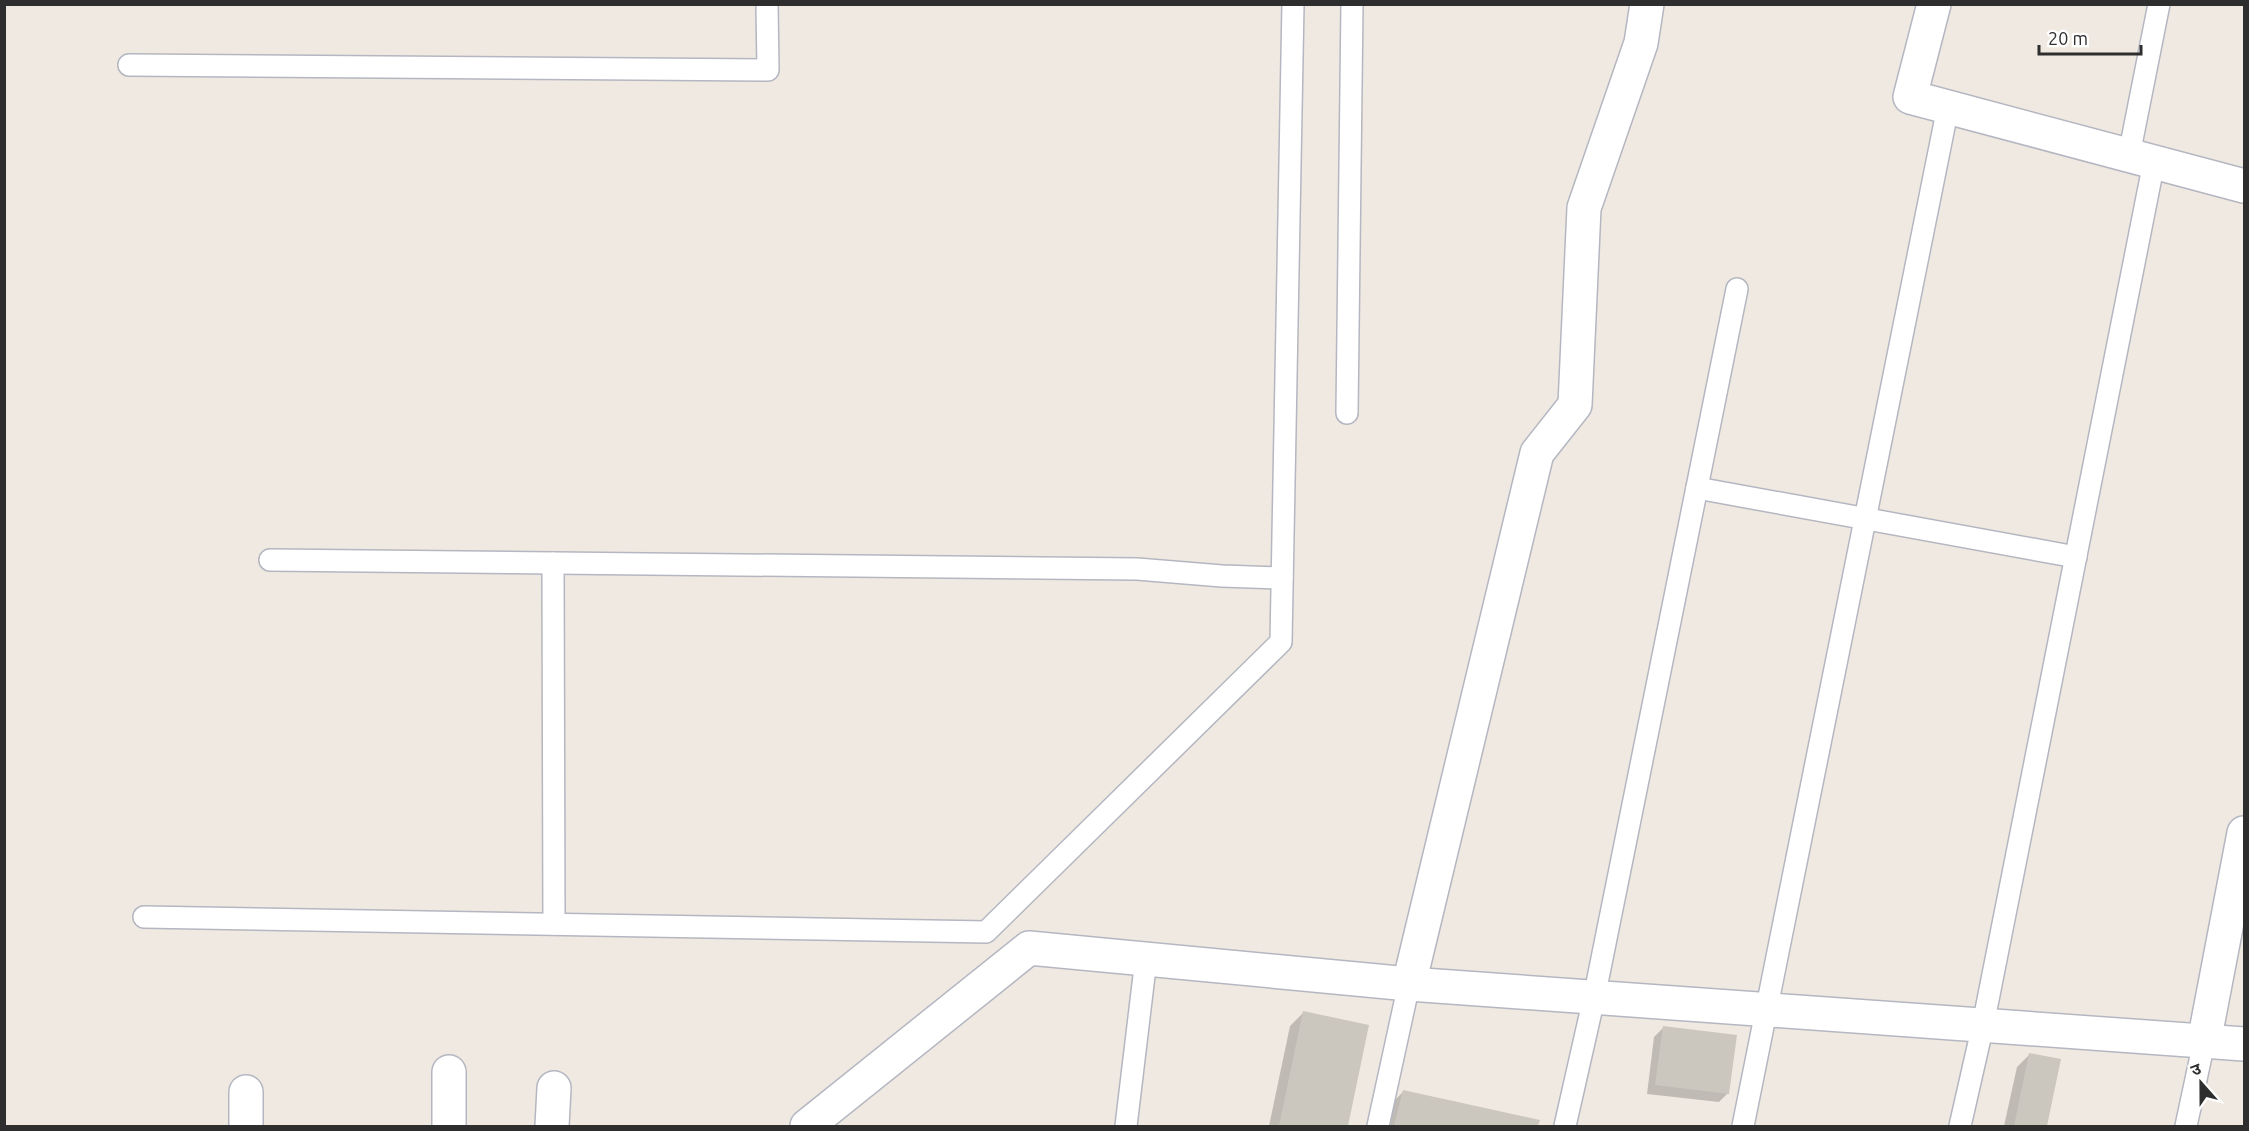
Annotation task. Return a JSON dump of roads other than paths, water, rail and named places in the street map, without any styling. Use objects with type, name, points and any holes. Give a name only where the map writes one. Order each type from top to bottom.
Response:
[{"type":"street","points":[[1409,984],[1537,453],[1575,405],[1584,207],[1641,42],[1647,4]]},
{"type":"street","points":[[1934,4],[1910,97],[2244,186]]},
{"type":"street","points":[[2204,1042],[2244,833]]},
{"type":"street","points":[[807,1126],[1029,948],[1409,984],[2244,1044]]},
{"type":"street","points":[[448,1072],[449,1126]]},
{"type":"street","points":[[552,1126],[554,1088]]},
{"type":"street","points":[[246,1092],[246,1126]]},
{"type":"lane","points":[[129,65],[768,70],[767,4]]},
{"type":"lane","points":[[144,917],[986,932],[1281,642],[1293,4]]},
{"type":"lane","points":[[1347,413],[1352,4]]},
{"type":"lane","points":[[1959,1126],[1983,1025],[2076,557],[2142,159],[2158,4]]},
{"type":"lane","points":[[1743,1126],[1867,519],[1948,107]]},
{"type":"lane","points":[[1565,1126],[1594,998],[1737,289]]},
{"type":"lane","points":[[1697,488],[2076,557]]},
{"type":"lane","points":[[270,560],[1137,569],[1282,578]]},
{"type":"lane","points":[[553,563],[554,924]]},
{"type":"lane","points":[[1126,1126],[1146,959]]},
{"type":"lane","points":[[1378,1126],[1409,984]]},
{"type":"lane","points":[[2186,1126],[2204,1042]]}]
